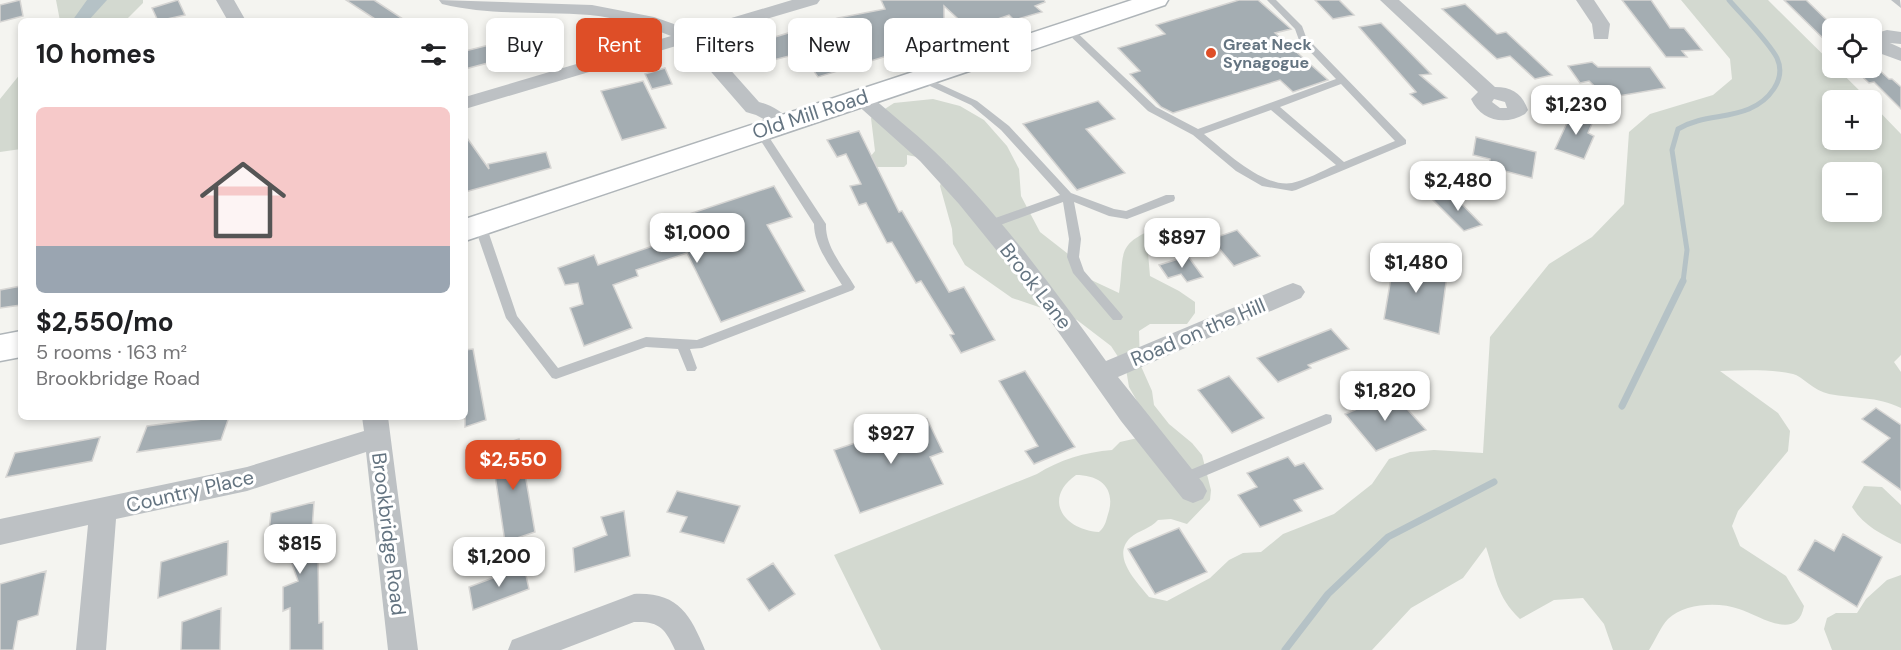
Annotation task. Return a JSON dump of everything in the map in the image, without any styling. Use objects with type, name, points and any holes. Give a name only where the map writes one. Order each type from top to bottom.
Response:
[{"type":"street","points":[[225,0],[235,18]]},
{"type":"street","points":[[450,0],[486,7],[591,10],[648,21],[674,30]]},
{"type":"street","points":[[750,18],[811,0]]},
{"type":"street","name":"Old Mill Road","points":[[472,228],[762,124],[861,98],[1156,0]]},
{"type":"street","points":[[1389,0],[1490,93]]},
{"type":"street","points":[[1584,0],[1595,12],[1601,24],[1601,35]]},
{"type":"street","points":[[1901,38],[1887,36],[1880,43],[1886,49],[1901,55]]},
{"type":"street","points":[[468,102],[674,41]]},
{"type":"street","points":[[719,72],[762,124]]},
{"type":"street","name":"Brook Lane","points":[[861,98],[927,156],[988,225],[1036,283],[1130,414],[1188,485]]},
{"type":"street","name":"Road on the Hill","points":[[1102,373],[1293,292]]},
{"type":"street","points":[[0,348],[18,345]]},
{"type":"street","name":"Country Place","points":[[0,532],[255,477],[376,427]]},
{"type":"street","name":"Brookbridge Road","points":[[376,427],[403,650]]},
{"type":"street","points":[[91,650],[103,510]]},
{"type":"street","points":[[523,650],[634,608],[652,606],[668,614],[681,629],[690,650]]},
{"type":"lane","points":[[1068,29],[1152,109],[1197,133],[1240,169],[1266,183],[1292,187],[1402,142],[1302,38],[1299,28],[1271,0]]},
{"type":"lane","points":[[1895,0],[1901,5]]},
{"type":"lane","points":[[920,78],[974,103],[1005,128],[1067,196],[1113,213],[1127,215],[1170,198]]},
{"type":"lane","points":[[1197,133],[1344,80]]},
{"type":"lane","points":[[1273,106],[1343,166]]},
{"type":"lane","points":[[472,228],[512,318],[556,374],[646,342],[698,345],[849,287],[825,245],[819,230],[820,224],[762,124]]},
{"type":"lane","points":[[988,225],[1067,196]]},
{"type":"lane","points":[[1067,196],[1075,239],[1073,256],[1079,273],[1117,317]]},
{"type":"lane","points":[[682,344],[691,368]]},
{"type":"lane","points":[[1188,485],[1326,418]]},
{"type":"shaded area","points":[[56,0],[143,0],[143,3],[128,18],[59,18]]},
{"type":"shaded area","points":[[87,0],[107,0],[91,18],[74,18]]},
{"type":"shaded area","points":[[1681,0],[1768,0],[1822,53],[1822,78],[1847,78],[1859,90],[1822,90],[1822,150],[1882,150],[1882,114],[1901,134],[1901,355],[1894,362],[1901,372],[1901,408],[1874,400],[1824,392],[1793,374],[1784,372],[1720,371],[1778,413],[1790,431],[1788,451],[1738,511],[1732,526],[1740,546],[1786,576],[1804,606],[1800,617],[1794,623],[1776,624],[1739,609],[1722,605],[1702,605],[1683,610],[1668,619],[1649,650],[1613,650],[1604,624],[1583,598],[1554,600],[1520,619],[1501,594],[1486,547],[1463,578],[1411,608],[1372,650],[881,650],[834,555],[1037,474],[1063,461],[1112,450],[1120,442],[1142,437],[1137,401],[1129,387],[1126,369],[1111,346],[1077,320],[1012,298],[965,265],[953,244],[952,229],[940,186],[947,163],[907,155],[907,164],[904,167],[862,167],[875,151],[871,118],[894,103],[933,99],[960,106],[984,120],[1007,146],[1019,169],[1021,196],[1040,232],[1072,257],[1087,278],[1119,293],[1122,261],[1127,246],[1133,240],[1155,229],[1148,253],[1150,276],[1195,302],[1195,313],[1187,324],[1150,324],[1139,331],[1140,364],[1152,391],[1154,405],[1169,424],[1192,443],[1202,455],[1211,490],[1210,500],[1187,524],[1171,519],[1158,520],[1133,535],[1125,545],[1124,561],[1133,577],[1149,597],[1167,601],[1210,578],[1229,560],[1243,553],[1261,552],[1283,534],[1334,514],[1372,484],[1389,459],[1410,452],[1434,450],[1483,453],[1490,337],[1549,264],[1592,237],[1624,204],[1629,132],[1650,114],[1713,95],[1732,79],[1730,59]],"holes":[[[1076,475],[1098,480],[1110,495],[1109,511],[1099,532],[1076,526],[1067,519],[1059,503],[1060,494],[1066,484]]]},
{"type":"shaded area","points":[[18,77],[18,149],[0,152],[0,99]]},
{"type":"shaded area","points":[[1864,486],[1882,487],[1901,505],[1901,544],[1868,524],[1852,507]]},
{"type":"shaded area","points":[[1901,575],[1901,650],[1832,650],[1824,629],[1827,618],[1836,613],[1857,613],[1866,599],[1887,580]]},
{"type":"building","points":[[20,0],[23,16],[0,22],[0,5]]},
{"type":"building","points":[[178,0],[185,15],[157,18],[152,8]]},
{"type":"building","points":[[346,0],[374,0],[401,18],[373,18]]},
{"type":"building","points":[[881,0],[1044,0],[1045,2],[1035,6],[1042,12],[1021,18],[1012,18],[1009,15],[1000,18],[957,18],[944,6],[944,18],[884,18],[884,57],[872,61],[872,18],[838,18],[885,9]]},
{"type":"building","name":"Great Neck Synagogue","points":[[1239,0],[1258,0],[1291,29],[1275,33],[1328,80],[1293,92],[1280,80],[1173,113],[1161,107],[1130,74],[1140,71],[1118,48],[1165,34],[1156,25]]},
{"type":"building","points":[[1315,0],[1339,0],[1354,15],[1333,19]]},
{"type":"building","points":[[1622,0],[1651,0],[1670,28],[1684,28],[1702,50],[1682,51],[1687,57],[1666,57]]},
{"type":"building","points":[[1784,0],[1806,0],[1825,18],[1822,18],[1822,37]]},
{"type":"building","points":[[1465,4],[1497,34],[1506,32],[1552,75],[1535,79],[1510,56],[1497,59],[1442,9]]},
{"type":"building","points":[[1381,23],[1431,74],[1420,75],[1447,98],[1423,105],[1410,94],[1416,92],[1359,27]]},
{"type":"building","points":[[788,33],[788,56],[776,59],[776,37]]},
{"type":"building","points":[[486,46],[486,64],[468,68],[468,50]]},
{"type":"building","points":[[1592,62],[1598,67],[1650,67],[1665,88],[1607,98],[1589,81],[1580,83],[1568,66]]},
{"type":"building","points":[[665,68],[672,84],[652,89],[645,74],[662,72],[662,69]]},
{"type":"building","points":[[814,72],[834,72],[818,77]]},
{"type":"building","points":[[1882,73],[1892,79],[1901,87],[1901,109],[1874,82],[1869,83],[1864,78],[1882,78]]},
{"type":"building","points":[[643,81],[666,128],[622,140],[601,91]]},
{"type":"building","points":[[1098,101],[1115,119],[1086,129],[1125,173],[1077,190],[1023,124]]},
{"type":"building","points":[[1572,112],[1594,119],[1588,133],[1594,136],[1584,159],[1555,149]]},
{"type":"building","points":[[859,131],[899,212],[902,211],[949,292],[964,287],[995,340],[961,353],[950,335],[954,334],[921,281],[916,283],[892,242],[887,243],[866,203],[859,205],[850,186],[861,184],[846,154],[837,157],[827,140]]},
{"type":"building","points":[[1476,137],[1536,152],[1532,178],[1489,167],[1490,159],[1473,155]]},
{"type":"building","points":[[468,139],[489,169],[488,164],[546,152],[551,168],[468,191]]},
{"type":"building","points":[[774,186],[792,217],[767,225],[805,291],[721,322],[687,253],[636,270],[638,276],[613,285],[632,328],[584,346],[570,308],[583,304],[578,283],[565,285],[558,268],[594,255],[598,265],[670,240],[662,223]]},
{"type":"building","points":[[1452,194],[1482,225],[1464,231],[1433,200]]},
{"type":"building","points":[[1237,230],[1260,256],[1234,266],[1211,239]]},
{"type":"building","points":[[1395,254],[1448,268],[1439,334],[1384,319]]},
{"type":"building","points":[[1188,256],[1203,277],[1187,282],[1181,274],[1168,278],[1159,265]]},
{"type":"building","points":[[18,287],[18,305],[0,308],[0,290]]},
{"type":"building","points":[[1331,329],[1349,349],[1308,365],[1311,368],[1278,382],[1257,358]]},
{"type":"building","points":[[473,349],[486,420],[465,427],[465,420],[468,420],[468,350]]},
{"type":"building","points":[[1025,371],[1075,447],[1034,464],[1025,451],[1038,446],[999,381]]},
{"type":"building","points":[[1229,376],[1264,418],[1232,433],[1198,390]]},
{"type":"building","points":[[1391,391],[1426,430],[1376,451],[1345,414],[1374,402],[1371,399]]},
{"type":"building","points":[[1876,408],[1901,425],[1901,490],[1862,462],[1890,438],[1862,419]]},
{"type":"building","points":[[927,419],[943,452],[930,457],[943,484],[860,513],[834,450]]},
{"type":"building","points":[[195,420],[228,420],[221,440],[137,452],[147,426]]},
{"type":"building","points":[[100,437],[92,461],[6,477],[15,453]]},
{"type":"building","points":[[519,439],[535,532],[505,542],[491,448]]},
{"type":"building","points":[[1288,457],[1295,466],[1304,463],[1323,489],[1294,500],[1302,511],[1260,527],[1238,495],[1257,487],[1247,473]]},
{"type":"building","points":[[677,491],[740,506],[724,543],[680,532],[687,517],[667,512]]},
{"type":"building","points":[[314,502],[310,558],[318,556],[319,623],[323,622],[323,650],[290,650],[290,608],[283,611],[283,587],[298,581],[289,555],[284,557],[284,545],[267,549],[271,513]]},
{"type":"building","points":[[624,511],[630,556],[575,572],[573,548],[607,535],[601,517]]},
{"type":"building","points":[[1179,528],[1207,572],[1155,594],[1128,549]]},
{"type":"building","points":[[1843,534],[1882,557],[1857,607],[1798,570],[1815,540],[1834,551]]},
{"type":"building","points":[[228,541],[227,575],[158,598],[161,562]]},
{"type":"building","points":[[773,563],[795,594],[769,611],[747,579]]},
{"type":"building","points":[[524,566],[529,589],[473,610],[469,587]]},
{"type":"building","points":[[46,571],[38,615],[18,621],[13,650],[0,650],[0,584]]},
{"type":"building","points":[[221,608],[220,650],[181,650],[182,622]]},
{"type":"waterway","points":[[1683,282],[1687,250],[1672,150],[1678,129],[1696,121],[1749,109],[1769,95],[1778,82],[1780,74],[1773,51],[1729,0]]},
{"type":"waterway","points":[[1622,406],[1683,281]]},
{"type":"waterway","points":[[1285,650],[1328,594],[1388,537],[1494,482]]},
{"type":"place","name":"Great Neck Synagogue","points":[[1211,53]]}]
